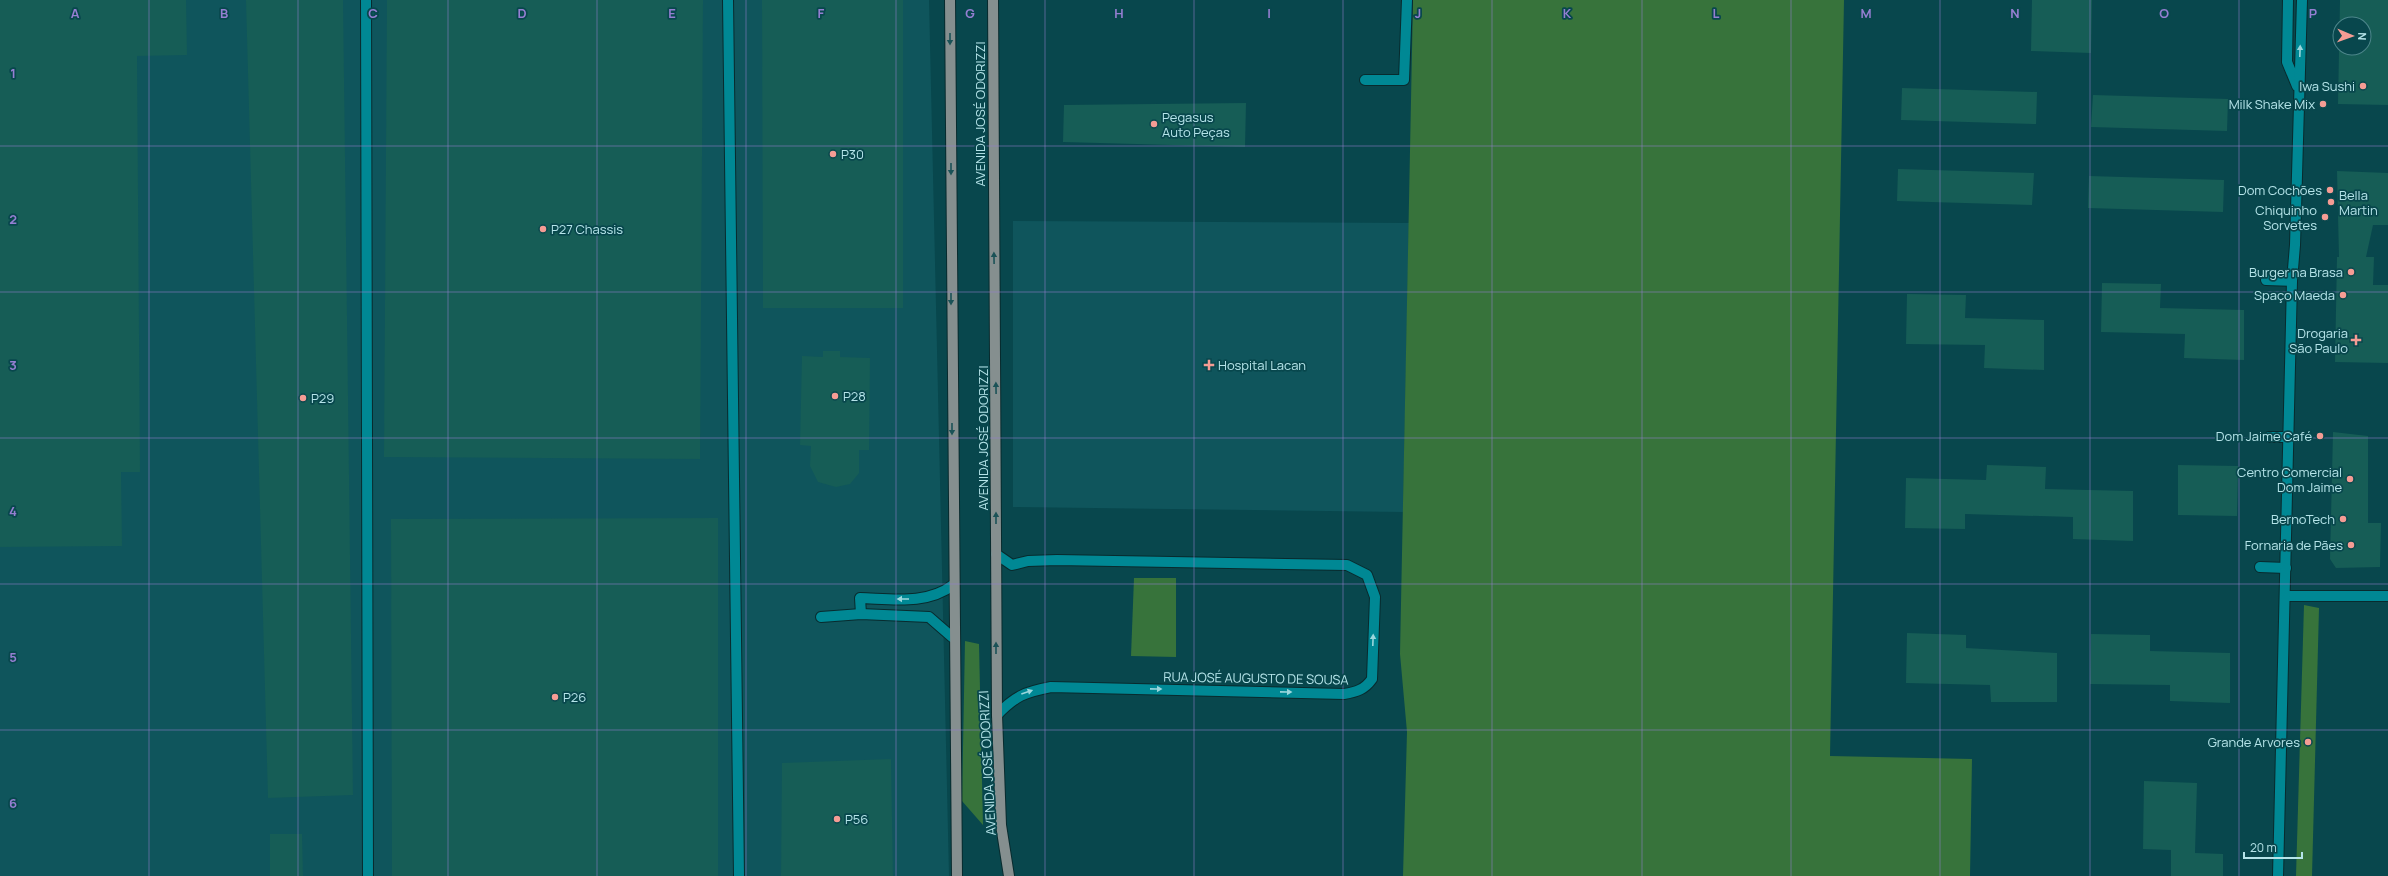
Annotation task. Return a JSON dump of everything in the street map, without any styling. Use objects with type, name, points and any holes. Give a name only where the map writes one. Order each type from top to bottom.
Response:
[{"type":"main road","points":[[950,0],[952,637],[957,876]]},
{"type":"main road","name":"AVENIDA JOSÉ ODORIZZI","points":[[993,0],[996,715],[1001,825],[1009,876]]},
{"type":"street","points":[[366,0],[368,876]]},
{"type":"street","points":[[728,0],[739,876]]},
{"type":"street","points":[[1365,80],[1404,80],[1407,0]]},
{"type":"street","points":[[2288,0],[2287,62],[2298,90]]},
{"type":"street","points":[[2278,876],[2292,281],[2296,245],[2298,90],[2302,0]]},
{"type":"street","points":[[2266,280],[2292,281]]},
{"type":"street","points":[[2269,437],[2289,437]]},
{"type":"street","name":"RUA JOSÉ AUGUSTO DE SOUSA","points":[[996,554],[1012,564],[1028,561],[1057,560],[1347,565],[1367,575],[1374,597],[1372,679],[1367,686],[1358,691],[1344,694],[1051,687],[1026,692],[1011,700],[996,715]]},
{"type":"street","points":[[2260,567],[2286,568]]},
{"type":"street","points":[[861,614],[860,598],[928,598],[944,592],[953,585]]},
{"type":"street","points":[[2285,596],[2388,596]]},
{"type":"street","points":[[928,598],[929,617]]},
{"type":"street","points":[[821,617],[861,614],[929,617],[952,637]]},
{"type":"shaded area","points":[[0,0],[929,0],[949,876],[0,876]]},
{"type":"shaded area","name":"Hospital Lacan","points":[[1013,221],[1409,223],[1403,512],[1013,507]]},
{"type":"green space","points":[[1413,0],[1844,0],[1830,756],[1972,759],[1970,876],[1403,876],[1407,732],[1400,654]]},
{"type":"green space","points":[[1134,578],[1176,578],[1176,657],[1131,656]]},
{"type":"green space","name":"Grande Arvores","points":[[2304,605],[2319,608],[2312,876],[2296,876]]},
{"type":"green space","points":[[965,641],[979,644],[983,825],[962,801]]},
{"type":"building","points":[[0,0],[186,0],[187,55],[137,56],[140,472],[121,472],[122,546],[0,547]]},
{"type":"building","name":"P29","points":[[246,0],[343,0],[353,795],[268,798]]},
{"type":"building","name":"P27 Chassis","points":[[387,0],[703,0],[700,459],[384,457]]},
{"type":"building","name":"P30","points":[[762,0],[903,0],[903,308],[763,308]]},
{"type":"building","points":[[2032,0],[2092,0],[2091,53],[2031,51]]},
{"type":"building","points":[[2340,0],[2388,0],[2388,105],[2338,104],[2339,56],[2372,56],[2372,16],[2340,16]]},
{"type":"building","points":[[1902,88],[2037,92],[2036,124],[1901,120]]},
{"type":"building","points":[[2093,95],[2228,99],[2227,131],[2091,127]]},
{"type":"building","name":"Pegasus Auto Peças","points":[[1246,103],[1245,147],[1063,142],[1064,105]]},
{"type":"building","points":[[1898,169],[2034,173],[2032,205],[1897,201]]},
{"type":"building","points":[[2337,171],[2388,173],[2388,225],[2373,225],[2366,257],[2374,257],[2373,285],[2388,285],[2388,363],[2335,362],[2337,257],[2339,257]]},
{"type":"building","points":[[2089,176],[2224,180],[2223,212],[2088,208]]},
{"type":"building","points":[[2102,283],[2161,284],[2160,308],[2244,310],[2244,360],[2184,358],[2185,334],[2101,332]]},
{"type":"building","points":[[1907,294],[1966,295],[1965,318],[2044,320],[2044,370],[1984,368],[1985,345],[1906,344]]},
{"type":"building","name":"P28","points":[[823,351],[840,351],[840,357],[870,358],[869,450],[859,450],[859,473],[850,484],[836,487],[818,482],[810,466],[811,446],[800,445],[802,356],[823,357]]},
{"type":"building","name":"Centro Comercial Dom Jaime","points":[[2333,432],[2368,436],[2368,523],[2381,523],[2380,567],[2336,568],[2330,559]]},
{"type":"building","points":[[1987,465],[2046,467],[2045,489],[2133,491],[2133,541],[2073,539],[2073,517],[1965,514],[1965,529],[1905,528],[1906,478],[1986,480]]},
{"type":"building","points":[[2178,465],[2238,466],[2237,516],[2178,515]]},
{"type":"building","name":"P26","points":[[718,518],[718,876],[392,876],[391,519]]},
{"type":"building","points":[[1907,633],[1966,635],[1966,648],[2057,653],[2057,702],[1991,702],[1990,685],[1906,683]]},
{"type":"building","points":[[2091,634],[2150,635],[2150,651],[2230,653],[2230,703],[2170,701],[2170,685],[2090,684]]},
{"type":"building","name":"P56","points":[[891,759],[893,876],[781,876],[782,763]]},
{"type":"building","points":[[2144,781],[2197,783],[2195,853],[2223,854],[2223,876],[2171,876],[2171,850],[2143,849]]},
{"type":"building","points":[[270,834],[302,834],[303,876],[270,876]]},
{"type":"place","name":"Iwa Sushi","points":[[2363,86]]},
{"type":"place","name":"Milk Shake Mix","points":[[2323,104]]},
{"type":"place","name":"Pegasus Auto Peças","points":[[1154,124]]},
{"type":"place","name":"P30","points":[[833,154]]},
{"type":"place","name":"Dom Cochões","points":[[2330,190]]},
{"type":"place","name":"Bella Martin","points":[[2331,202]]},
{"type":"place","name":"Chiquinho Sorvetes","points":[[2325,217]]},
{"type":"place","name":"P27 Chassis","points":[[543,229]]},
{"type":"place","name":"Burger na Brasa","points":[[2351,272]]},
{"type":"place","name":"Spaço Maeda","points":[[2343,295]]},
{"type":"place","name":"Drogaria São Paulo","points":[[2356,340]]},
{"type":"place","name":"Hospital Lacan","points":[[1209,365]]},
{"type":"place","name":"P28","points":[[835,396]]},
{"type":"place","name":"P29","points":[[303,398]]},
{"type":"place","name":"Dom Jaime Café","points":[[2320,436]]},
{"type":"place","name":"Centro Comercial Dom Jaime","points":[[2350,479]]},
{"type":"place","name":"BernoTech","points":[[2343,519]]},
{"type":"place","name":"Fornaria de Pães","points":[[2351,545]]},
{"type":"place","name":"P26","points":[[555,697]]},
{"type":"place","name":"Grande Arvores","points":[[2308,742]]},
{"type":"place","name":"P56","points":[[837,819]]}]
